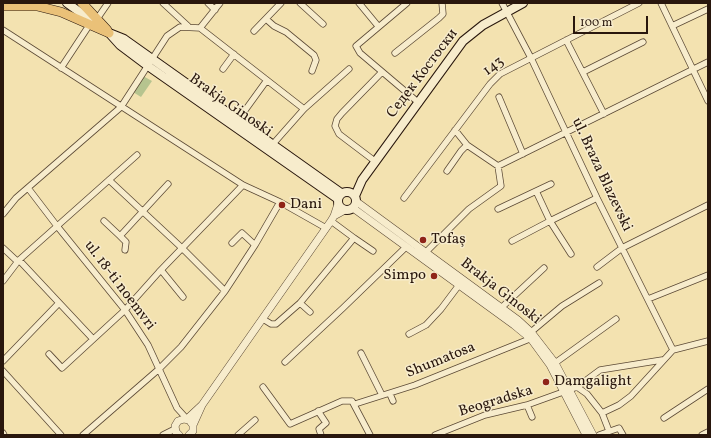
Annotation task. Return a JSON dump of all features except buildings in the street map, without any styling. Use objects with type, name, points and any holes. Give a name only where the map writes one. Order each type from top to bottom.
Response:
[{"type":"main road","name":"Brakja Ginoski","points":[[67,3],[109,33],[120,45],[273,144],[341,197]]},
{"type":"main road","points":[[82,3],[94,21],[109,33]]},
{"type":"main road","name":"Седек Костоски","points":[[362,180],[419,103],[462,41],[506,11],[523,3]]},
{"type":"main road","points":[[3,6],[39,4],[94,21]]},
{"type":"main road","name":"Brakja Ginoski","points":[[150,63],[352,204]]},
{"type":"main road","points":[[341,197],[362,180]]},
{"type":"main road","points":[[352,204],[362,180]]},
{"type":"main road","name":"Brakja Ginoski","points":[[341,197],[351,192],[352,204]]},
{"type":"street","points":[[61,68],[108,3]]},
{"type":"street","points":[[163,3],[188,26]]},
{"type":"street","points":[[208,3],[215,10]]},
{"type":"street","points":[[200,28],[220,3]]},
{"type":"street","points":[[254,31],[281,3]]},
{"type":"street","points":[[300,3],[323,24]]},
{"type":"street","points":[[359,3],[378,26]]},
{"type":"street","points":[[406,3],[356,46],[360,53],[419,103]]},
{"type":"street","points":[[396,53],[443,14],[442,3]]},
{"type":"street","name":"ul. Braza Blazevski","points":[[502,3],[531,58],[597,198],[673,350]]},
{"type":"street","name":"143","points":[[404,198],[490,84],[500,74],[639,3]]},
{"type":"street","points":[[661,3],[708,101]]},
{"type":"street","points":[[672,26],[708,9]]},
{"type":"street","points":[[266,19],[274,26],[286,32],[314,56],[316,60],[312,71]]},
{"type":"street","points":[[3,214],[28,188],[121,107],[167,36],[180,27],[188,26],[200,28],[304,109]]},
{"type":"street","points":[[3,30],[243,185],[280,202],[326,228]]},
{"type":"street","points":[[566,40],[604,114]]},
{"type":"street","points":[[583,72],[643,42]]},
{"type":"street","points":[[223,69],[234,54]]},
{"type":"street","points":[[498,166],[708,62]]},
{"type":"street","points":[[273,144],[304,109],[349,69]]},
{"type":"street","points":[[376,162],[339,134],[335,126],[337,119],[342,113],[382,72]]},
{"type":"street","points":[[238,120],[267,80]]},
{"type":"street","points":[[499,97],[523,154]]},
{"type":"street","points":[[425,253],[469,209],[501,186],[498,166],[467,145],[455,130]]},
{"type":"street","points":[[446,171],[460,151],[467,145]]},
{"type":"street","points":[[3,280],[19,261],[56,226],[137,155]]},
{"type":"street","points":[[108,180],[144,212],[225,291]]},
{"type":"street","points":[[120,236],[144,212],[168,184]]},
{"type":"street","points":[[498,210],[551,184]]},
{"type":"street","points":[[49,354],[62,368],[125,310],[161,270],[183,249],[243,185]]},
{"type":"street","name":"ul. 18-ti noemvri","points":[[28,188],[56,226],[125,310],[148,345],[177,408],[186,419]]},
{"type":"street","points":[[536,191],[550,221],[571,254]]},
{"type":"street","points":[[163,435],[177,433],[178,421],[186,419],[202,405],[326,228],[341,197]]},
{"type":"street","points":[[512,241],[597,198]]},
{"type":"street","points":[[83,435],[181,347],[225,291],[280,202]]},
{"type":"street","points":[[332,218],[352,204]]},
{"type":"street","name":"Brakja Ginoski","points":[[352,204],[425,253],[501,308],[532,336],[555,363],[586,435]]},
{"type":"street","name":"Brakja Ginoski","points":[[352,204],[406,247],[514,325],[532,336],[593,435]]},
{"type":"street","points":[[597,267],[622,248],[708,205]]},
{"type":"street","points":[[332,218],[354,238],[373,252]]},
{"type":"street","points":[[104,221],[126,242],[125,250]]},
{"type":"street","points":[[232,243],[242,233],[255,244]]},
{"type":"street","points":[[263,319],[271,324],[276,324],[300,303],[354,238]]},
{"type":"street","points":[[285,362],[406,247]]},
{"type":"street","points":[[3,248],[19,261],[93,339]]},
{"type":"street","points":[[501,308],[544,268]]},
{"type":"street","points":[[161,270],[183,297]]},
{"type":"street","points":[[648,299],[708,275]]},
{"type":"street","points":[[532,336],[562,306],[599,283]]},
{"type":"street","points":[[409,334],[426,325],[441,309],[459,285]]},
{"type":"street","points":[[300,303],[310,312]]},
{"type":"street","points":[[3,361],[59,304]]},
{"type":"street","points":[[555,363],[616,319]]},
{"type":"street","name":"Shumatosa","points":[[263,387],[290,424],[342,401],[352,401],[355,404],[415,385],[532,336]]},
{"type":"street","points":[[602,413],[619,406],[631,396],[662,360],[673,350],[708,341]]},
{"type":"street","points":[[361,353],[382,396]]},
{"type":"street","points":[[566,390],[577,387],[600,370],[662,360]]},
{"type":"street","points":[[3,371],[61,435]]},
{"type":"street","points":[[577,387],[587,394],[602,413],[609,431]]},
{"type":"street","points":[[664,418],[708,389]]},
{"type":"street","name":"Beogradska","points":[[436,435],[485,416],[527,405],[566,390]]},
{"type":"street","points":[[390,394],[393,401]]},
{"type":"street","points":[[355,404],[370,435]]},
{"type":"street","points":[[192,431],[202,405]]},
{"type":"street","points":[[527,405],[532,417]]},
{"type":"street","name":"ul. 18-ti noemvri","points":[[177,408],[178,421]]},
{"type":"street","points":[[318,411],[326,423],[319,429],[321,435]]},
{"type":"street","points":[[186,419],[192,431]]},
{"type":"street","points":[[238,435],[255,420]]},
{"type":"street","points":[[599,435],[619,428],[623,435]]},
{"type":"street","points":[[702,435],[708,432]]},
{"type":"green space","points":[[143,76],[152,81],[141,97],[133,92]]},
{"type":"place","name":"Dani","points":[[282,205]]},
{"type":"place","name":"Tofaş","points":[[423,240]]},
{"type":"place","name":"Simpo","points":[[434,276]]},
{"type":"place","name":"Damgalight","points":[[546,382]]}]
